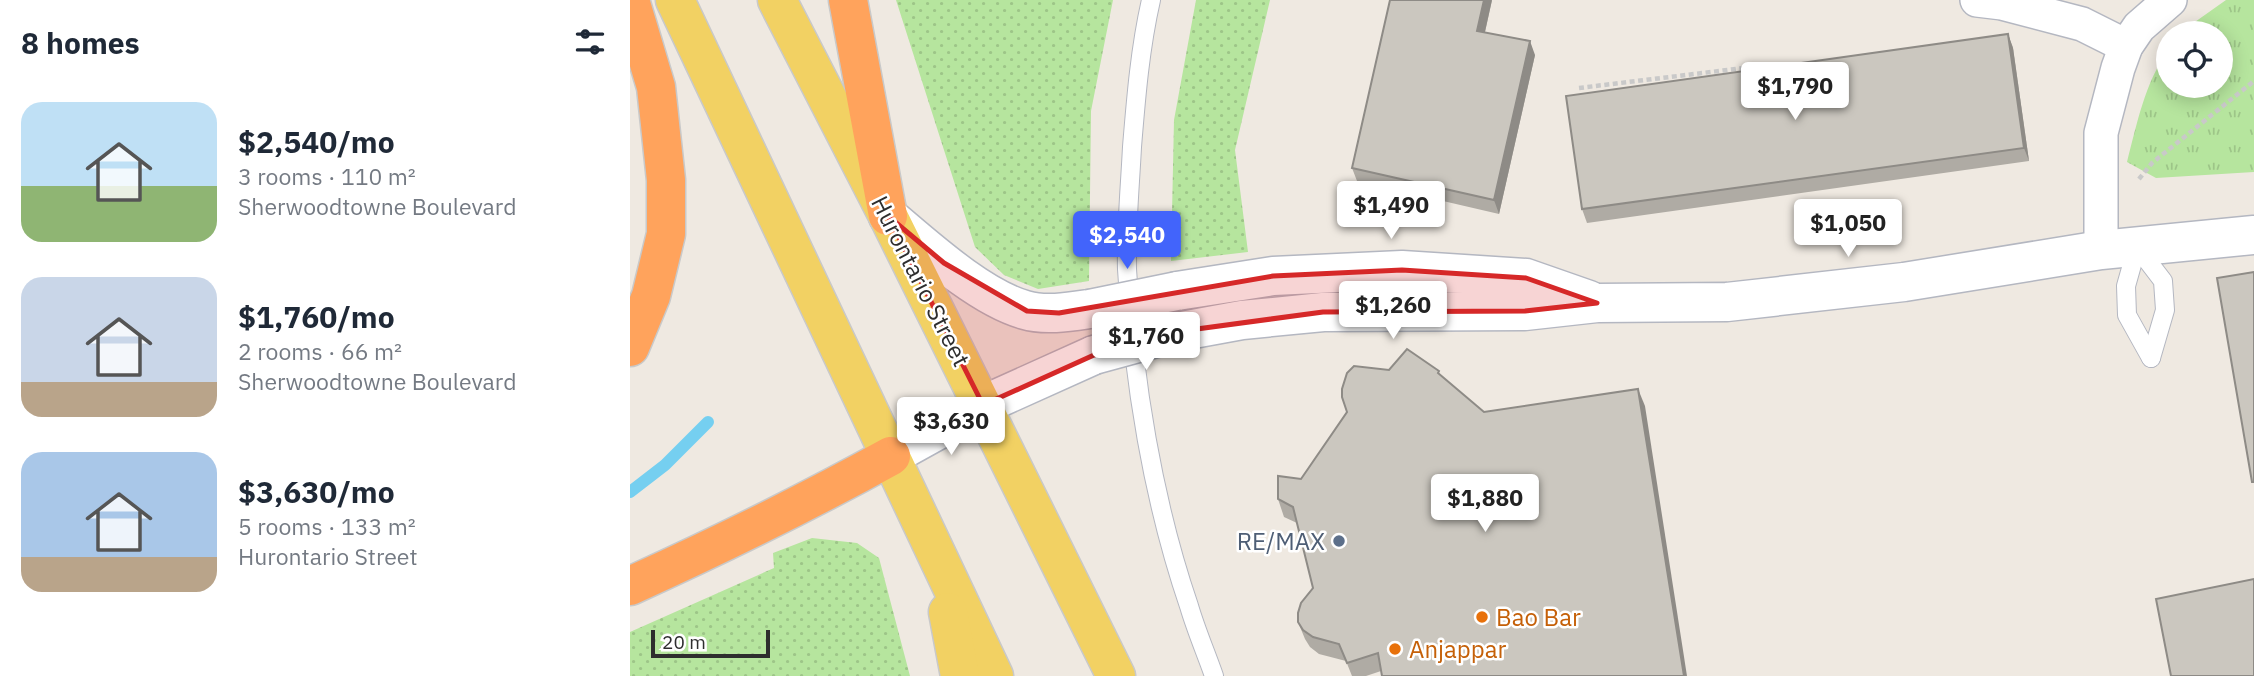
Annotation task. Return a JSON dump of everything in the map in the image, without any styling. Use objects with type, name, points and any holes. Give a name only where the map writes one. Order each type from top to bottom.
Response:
[{"type":"highway","points":[[630,0],[656,88],[666,180],[666,234],[659,267],[652,296],[630,347]]},
{"type":"highway","points":[[848,0],[888,216]]},
{"type":"highway","points":[[630,586],[891,456]]},
{"type":"main road","points":[[675,0],[994,676]]},
{"type":"main road","name":"Hurontario Street","points":[[777,0],[983,405],[1116,676]]},
{"type":"main road","points":[[938,562],[960,676]]},
{"type":"street","points":[[1978,0],[2082,24],[2126,46]]},
{"type":"street","points":[[2119,248],[2101,133],[2126,46],[2139,27],[2169,0]]},
{"type":"street","points":[[888,216],[944,263],[998,299],[1027,311],[1059,313],[1089,309],[1177,291],[1273,276],[1402,270],[1526,278],[1597,303]]},
{"type":"street","points":[[891,456],[983,405],[1094,355],[1182,331],[1242,320],[1323,312],[1525,311],[1597,303],[1727,302],[1904,282],[2119,248],[2254,235]]},
{"type":"lane","points":[[1150,0],[1135,110],[1128,214],[1127,268],[1136,366],[1149,450],[1168,534],[1188,605],[1214,676]]},
{"type":"lane","points":[[2119,248],[2163,281],[2165,310],[2151,358],[2127,316],[2126,286],[2119,248]]},
{"type":"path","points":[[1579,88],[1752,67]]},
{"type":"path","points":[[2132,188],[2152,163],[2254,81]]},
{"type":"highlighted area","points":[[888,216],[944,263],[1027,311],[1059,313],[1273,276],[1402,270],[1526,278],[1597,303],[1525,311],[1323,312],[1182,331],[1094,355],[983,405]]},
{"type":"green space","points":[[896,0],[1113,0],[1091,111],[1089,281],[1038,289],[1004,275],[975,247]]},
{"type":"green space","points":[[1196,0],[1270,0],[1235,150],[1248,252],[1171,261],[1174,120]]},
{"type":"green space","points":[[2226,0],[2254,0],[2254,172],[2156,178],[2127,162],[2138,118],[2156,70],[2156,98],[2233,98],[2233,21],[2196,21]]},
{"type":"green space","points":[[812,538],[857,543],[879,558],[910,676],[630,676],[630,632],[774,568],[773,553]]},
{"type":"building","points":[[1390,0],[1484,0],[1477,31],[1530,41],[1494,200],[1352,168]]},
{"type":"building","points":[[2008,34],[2024,148],[1582,209],[1566,96]]},
{"type":"building","points":[[2254,272],[2254,482],[2252,482],[2217,278]]},
{"type":"building","points":[[1407,349],[1439,371],[1438,373],[1484,412],[1638,389],[1684,676],[1382,676],[1378,653],[1347,663],[1339,644],[1313,637],[1303,630],[1298,622],[1298,613],[1301,603],[1313,588],[1293,507],[1278,499],[1278,476],[1301,479],[1347,412],[1342,389],[1347,373],[1354,366],[1389,370]]},
{"type":"building","points":[[2254,579],[2254,676],[2171,676],[2156,599]]},
{"type":"waterway","points":[[630,492],[665,465],[708,422]]},
{"type":"place","name":"RE/MAX","points":[[1339,541]]},
{"type":"place","name":"Bao Bar","points":[[1482,617]]},
{"type":"place","name":"Anjappar","points":[[1395,649]]}]
